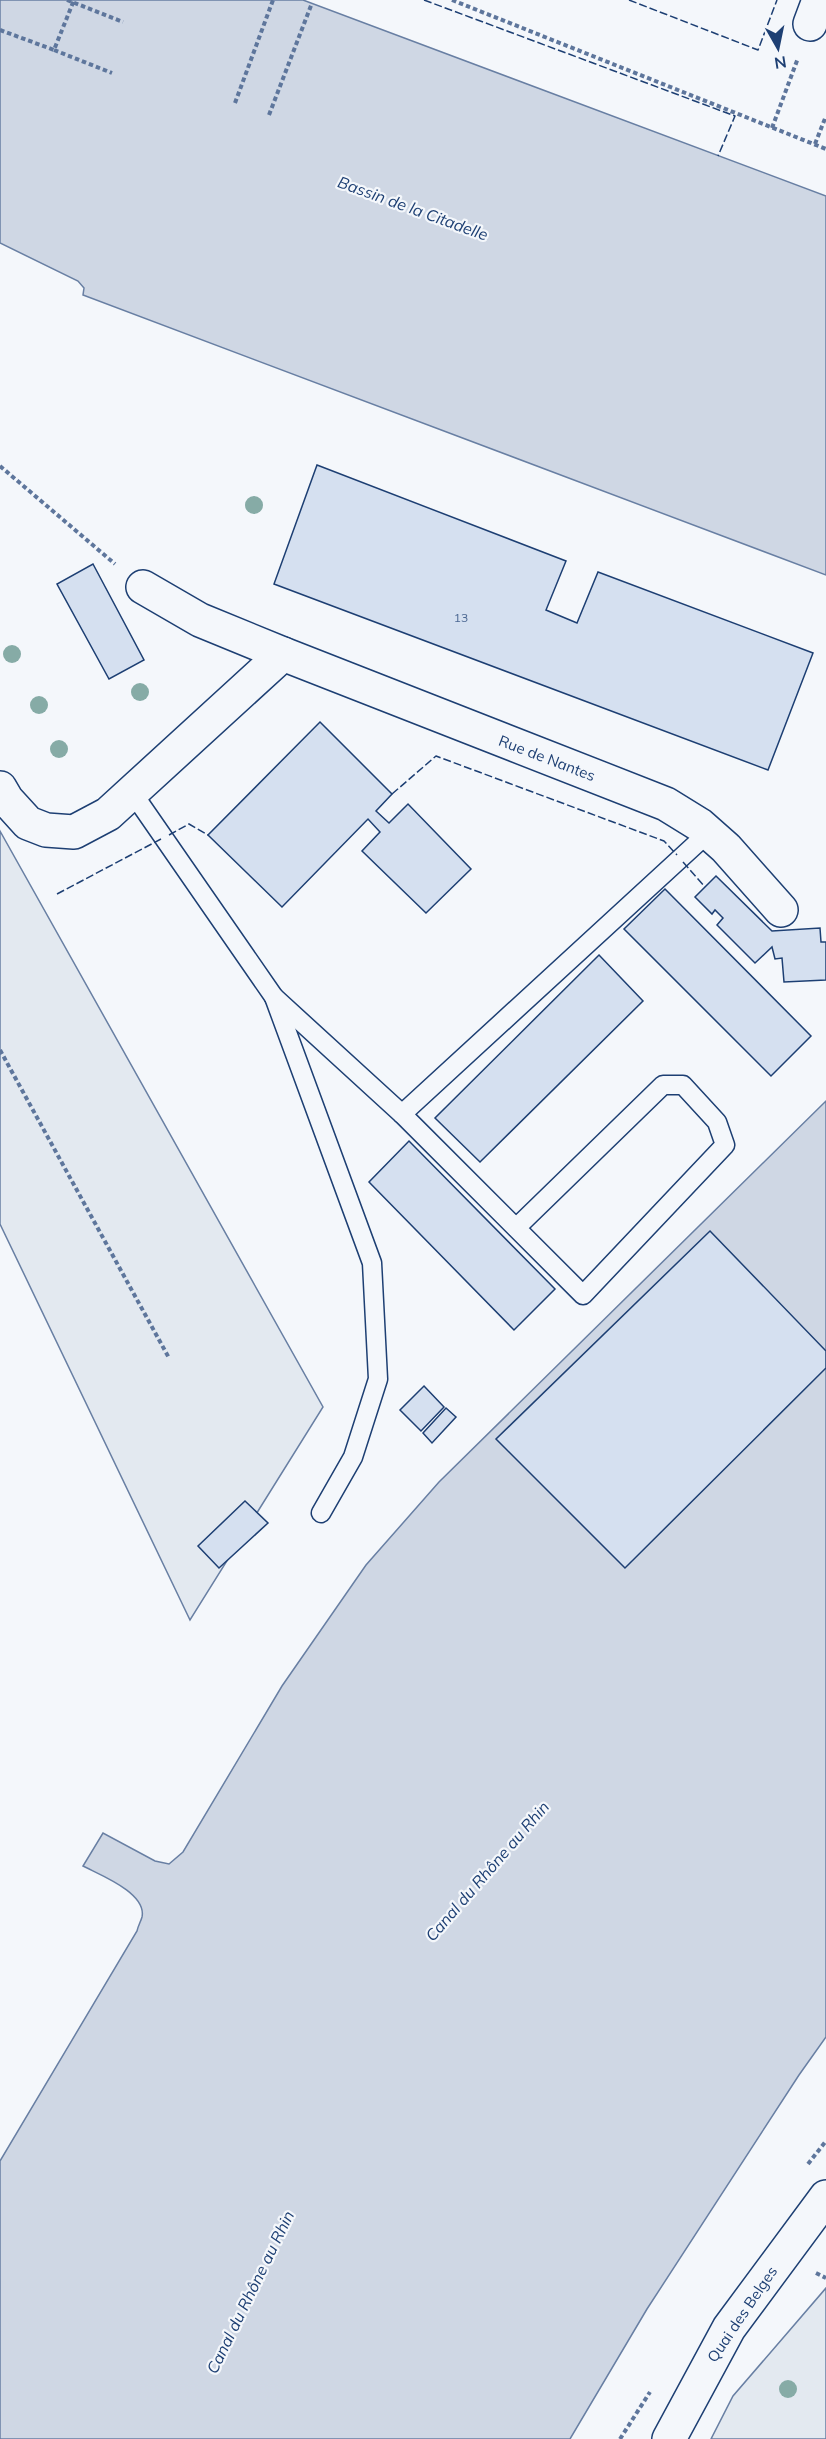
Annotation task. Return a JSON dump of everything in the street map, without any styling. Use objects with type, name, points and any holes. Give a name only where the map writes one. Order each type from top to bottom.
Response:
[{"type":"street","name":"Rue de Nantes","points":[[143,587],[200,620],[666,804],[708,832],[726,848],[781,910]]},
{"type":"street","points":[[0,788],[7,800],[28,822],[46,830],[74,832],[108,814],[283,654]]},
{"type":"street","name":"Quai des Belges","points":[[669,2439],[729,2328],[826,2197]]},
{"type":"lane","points":[[132,792],[274,997],[402,1114],[516,1228],[583,1295],[725,1145],[717,1122],[683,1085],[663,1085],[516,1228]]},
{"type":"lane","points":[[402,1114],[708,832]]},
{"type":"lane","points":[[274,997],[372,1263],[378,1379],[353,1457],[321,1513]]},
{"type":"path","points":[[67,0],[123,22]]},
{"type":"path","points":[[235,103],[273,0]]},
{"type":"path","points":[[452,0],[826,149]]},
{"type":"path","points":[[54,50],[74,1]]},
{"type":"path","points":[[269,115],[312,3]]},
{"type":"path","points":[[772,128],[814,12]]},
{"type":"path","points":[[0,30],[112,73]]},
{"type":"path","points":[[815,144],[826,116]]},
{"type":"path","points":[[0,466],[143,587]]},
{"type":"path","points":[[0,1050],[169,1358]]},
{"type":"shaded area","points":[[0,831],[323,1407],[190,1620],[0,1224]]},
{"type":"shaded area","points":[[826,2288],[826,2439],[711,2439],[733,2396]]},
{"type":"water","name":"Bassin de la Citadelle","points":[[0,0],[303,0],[826,196],[826,575],[83,295],[84,288],[78,281],[0,243]]},
{"type":"water","name":"Canal du Rhône au Rhin","points":[[826,1101],[826,2037],[647,2309],[570,2439],[0,2439],[0,2161],[137,1931],[142,1917],[142,1908],[130,1893],[83,1866],[103,1833],[155,1861],[169,1864],[183,1852],[282,1686],[366,1565],[439,1482]]},
{"type":"building","points":[[317,465],[566,561],[546,610],[577,623],[598,572],[813,653],[768,770],[274,584]]},
{"type":"building","points":[[93,564],[144,660],[109,679],[57,584]]},
{"type":"building","points":[[320,722],[392,794],[376,811],[389,823],[408,804],[471,869],[426,913],[362,851],[380,832],[368,819],[282,907],[208,835]]},
{"type":"building","points":[[716,876],[772,931],[820,928],[821,942],[826,942],[826,980],[784,982],[782,958],[775,959],[772,947],[755,963],[717,925],[723,918],[715,910],[712,914],[695,897]]},
{"type":"building","points":[[665,889],[811,1036],[771,1076],[624,929]]},
{"type":"building","points":[[599,955],[643,1001],[480,1162],[435,1118]]},
{"type":"building","points":[[409,1141],[555,1289],[514,1330],[369,1182]]},
{"type":"building","points":[[710,1231],[826,1351],[826,1368],[625,1568],[496,1439]]},
{"type":"building","points":[[424,1386],[444,1407],[421,1431],[400,1410]]},
{"type":"building","points":[[446,1408],[456,1417],[432,1443],[423,1433]]},
{"type":"building","points":[[245,1501],[268,1523],[219,1568],[198,1546]]},
{"type":"fence","points":[[424,0],[735,116],[718,156]]},
{"type":"fence","points":[[629,0],[758,50],[777,0]]},
{"type":"fence","points":[[392,794],[436,756],[664,841],[677,855]]},
{"type":"fence","points":[[169,835],[189,824],[208,835]]},
{"type":"fence","points":[[57,894],[161,839]]},
{"type":"fence","points":[[683,862],[705,887]]}]
